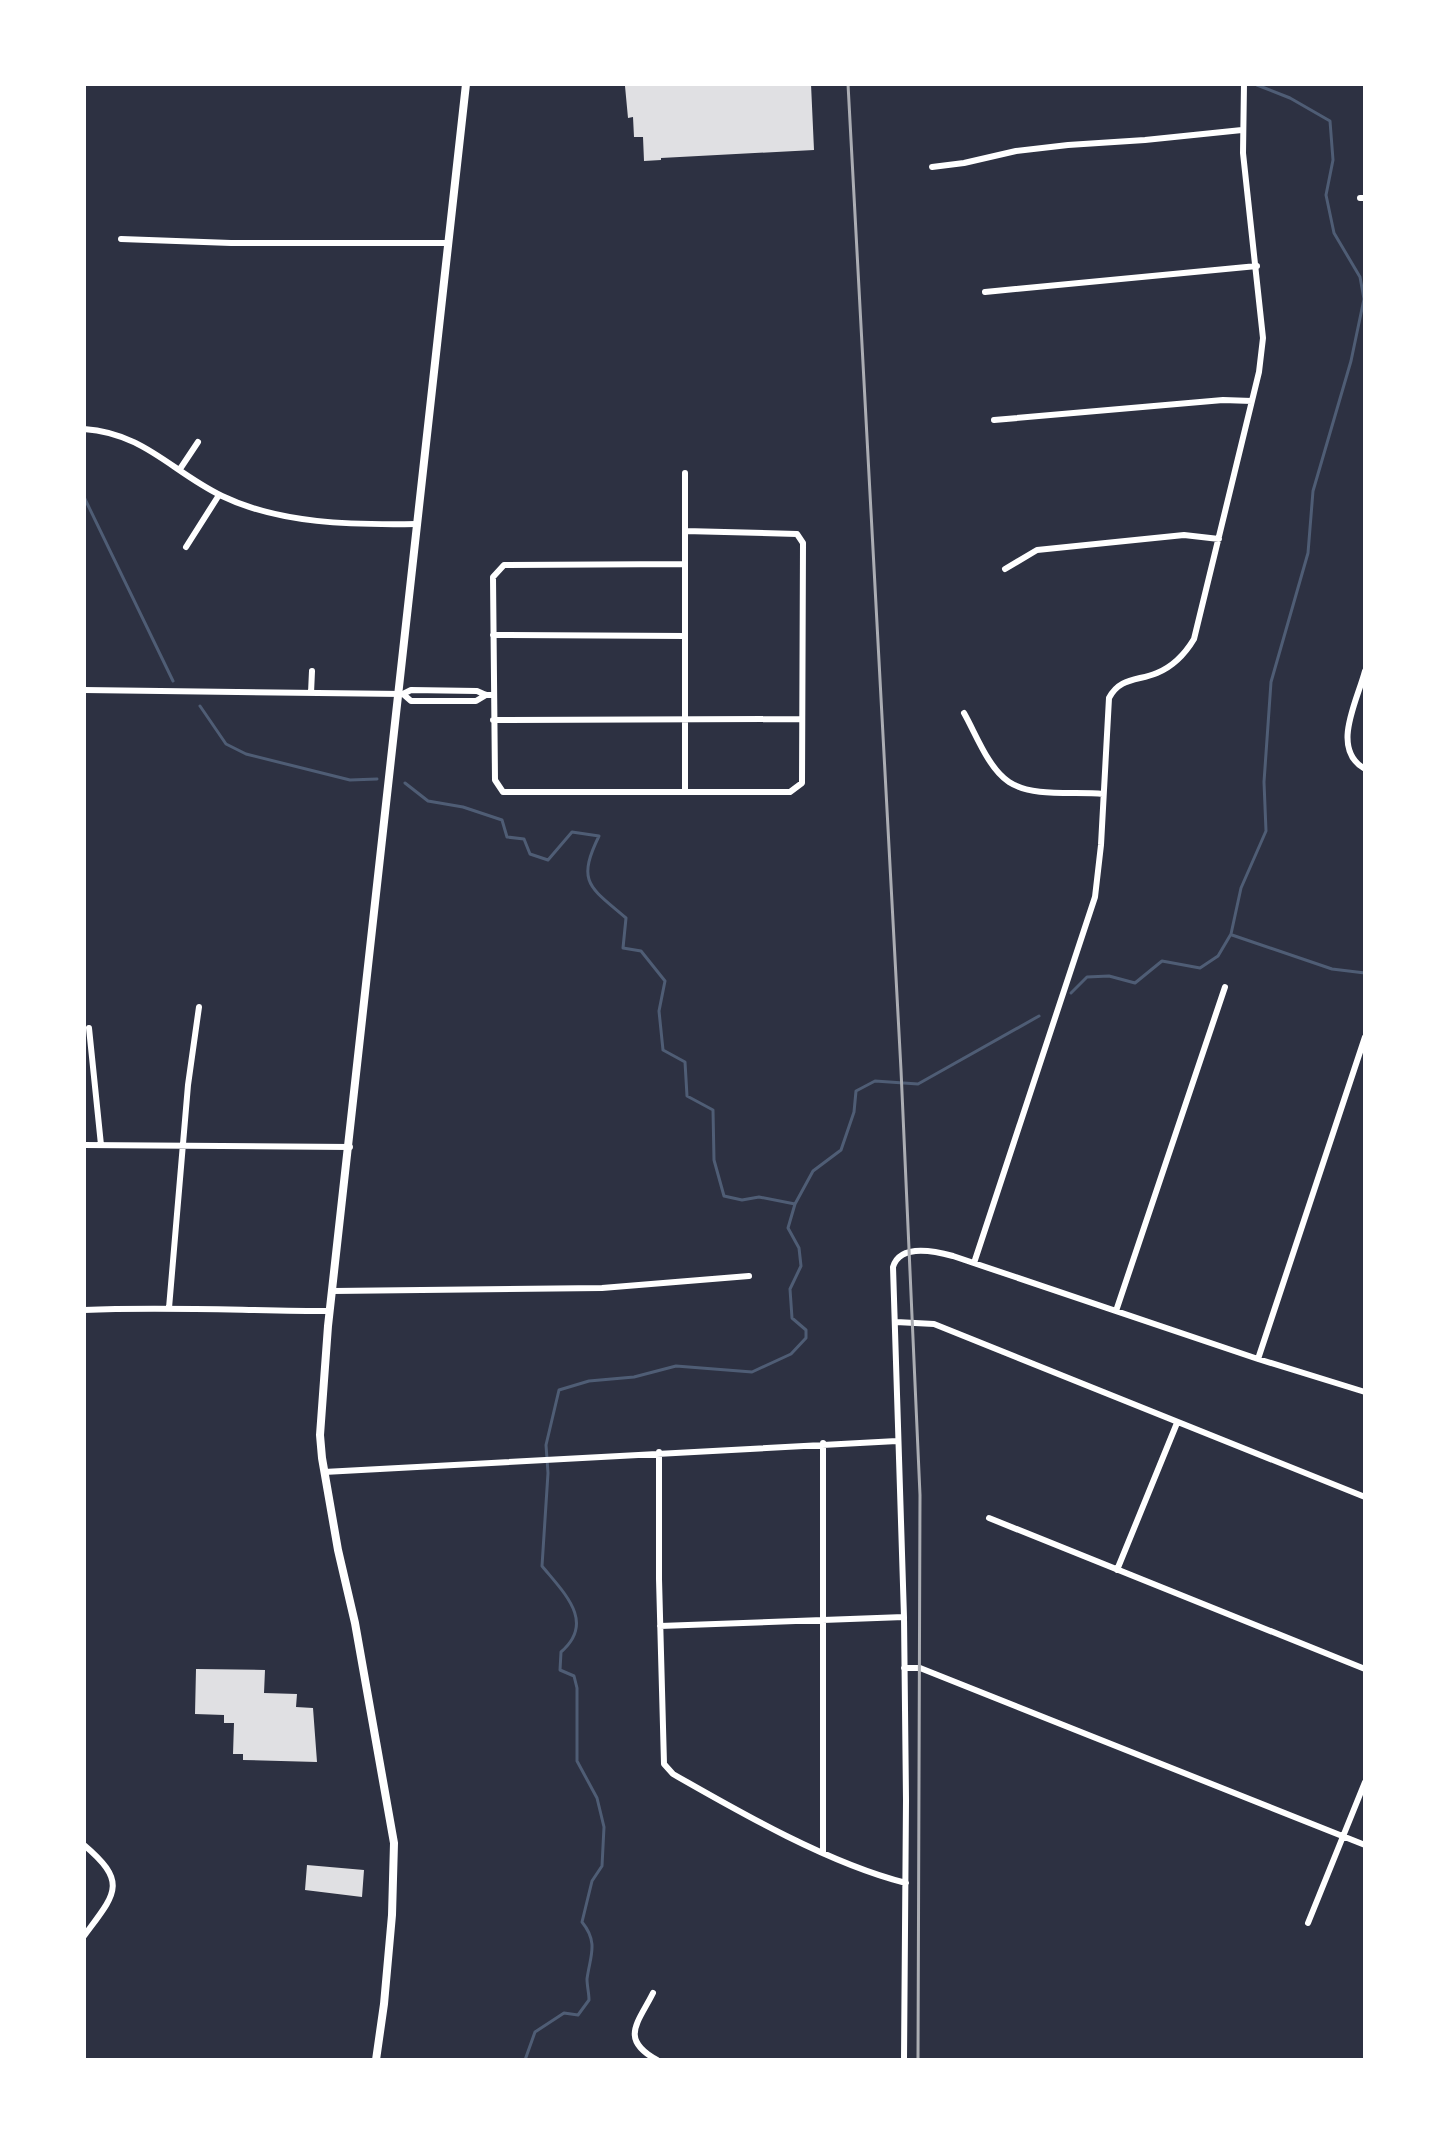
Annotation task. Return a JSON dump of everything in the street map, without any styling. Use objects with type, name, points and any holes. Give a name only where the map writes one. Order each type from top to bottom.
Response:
[{"type":"main road","points":[[376,2060],[384,2004],[394,1843],[355,1623],[338,1550],[320,1435],[330,1311],[401,694],[416,524],[466,84]]},
{"type":"street","points":[[974,1263],[1095,897],[1099,879],[1109,698],[1119,684],[1157,673],[1175,663],[1189,648],[1198,628],[1252,401],[1263,349],[1242,130],[1244,84]]},
{"type":"street","points":[[932,167],[1016,151],[1242,130]]},
{"type":"street","points":[[121,239],[231,243],[449,243]]},
{"type":"street","points":[[985,292],[1257,266]]},
{"type":"street","points":[[994,420],[1223,400],[1252,401]]},
{"type":"street","points":[[84,429],[123,436],[219,495],[259,512],[288,518],[416,524]]},
{"type":"street","points":[[180,469],[198,442]]},
{"type":"street","points":[[685,473],[685,792]]},
{"type":"street","points":[[186,547],[219,495]]},
{"type":"street","points":[[685,531],[797,534],[803,543],[802,783],[790,792],[503,792],[495,780],[489,695],[493,577],[504,565],[685,564]]},
{"type":"street","points":[[1005,569],[1037,550],[1184,535],[1219,539]]},
{"type":"street","points":[[493,635],[685,636]]},
{"type":"street","points":[[311,693],[312,671]]},
{"type":"street","points":[[1365,671],[1346,739],[1349,755],[1365,769]]},
{"type":"street","points":[[84,690],[401,694],[411,690],[477,691],[489,695]]},
{"type":"street","points":[[964,713],[996,769],[1009,782],[1026,789],[1103,794]]},
{"type":"street","points":[[493,720],[802,719]]},
{"type":"street","points":[[1116,1311],[1225,987]]},
{"type":"street","points":[[169,1308],[188,1085],[199,1007]]},
{"type":"street","points":[[89,1028],[101,1145]]},
{"type":"street","points":[[1258,1359],[1365,1037]]},
{"type":"street","points":[[84,1145],[350,1147]]},
{"type":"street","points":[[904,2060],[904,1617],[894,1262],[900,1255],[928,1251],[974,1263],[1365,1392]]},
{"type":"street","points":[[333,1291],[602,1288],[749,1276]]},
{"type":"street","points":[[84,1310],[330,1311]]},
{"type":"street","points":[[896,1322],[934,1324],[1365,1497]]},
{"type":"street","points":[[1117,1570],[1177,1423]]},
{"type":"street","points":[[324,1472],[897,1441]]},
{"type":"street","points":[[823,1443],[823,1853]]},
{"type":"street","points":[[659,1452],[664,1764],[673,1774],[694,1786],[823,1853],[906,1883]]},
{"type":"street","points":[[989,1518],[1365,1669]]},
{"type":"street","points":[[660,1626],[904,1617]]},
{"type":"street","points":[[904,1668],[920,1668],[1365,1845]]},
{"type":"street","points":[[1308,1923],[1365,1782]]},
{"type":"street","points":[[84,1845],[111,1870],[114,1884],[111,1899],[84,1936]]},
{"type":"street","points":[[653,1993],[634,2031],[635,2044],[643,2053],[657,2060]]},
{"type":"building","points":[[811,84],[814,150],[644,161],[643,137],[634,137],[633,117],[628,118],[625,86]]},
{"type":"building","points":[[196,1669],[265,1670],[264,1693],[297,1694],[296,1707],[313,1708],[317,1762],[243,1760],[243,1754],[233,1754],[234,1723],[224,1723],[224,1715],[195,1714]]},
{"type":"building","points":[[307,1865],[364,1870],[362,1897],[305,1890]]},
{"type":"waterway","points":[[1071,993],[1087,977],[1109,976],[1135,983],[1162,961],[1200,968],[1218,956],[1231,934],[1241,888],[1266,831],[1264,782],[1271,682],[1308,553],[1313,491],[1351,361],[1364,299],[1360,277],[1334,233],[1326,195],[1333,160],[1330,121],[1290,98],[1257,85]]},
{"type":"waterway","points":[[84,497],[173,681]]},
{"type":"waterway","points":[[200,706],[226,744],[246,754],[350,780],[377,779]]},
{"type":"waterway","points":[[405,783],[428,801],[463,807],[502,820],[507,837],[524,839],[530,854],[548,860],[572,832],[599,836],[588,864],[590,883],[603,899],[626,918],[623,948],[641,951],[665,981],[659,1011],[663,1050],[685,1062],[687,1096],[713,1110],[714,1160],[724,1196],[742,1200],[759,1197],[795,1204]]},
{"type":"waterway","points":[[1232,935],[1332,969],[1365,973]]},
{"type":"waterway","points":[[525,2060],[535,2032],[564,2013],[578,2015],[589,2000],[587,1979],[592,1943],[582,1922],[592,1881],[602,1866],[604,1827],[597,1798],[577,1761],[577,1688],[574,1676],[560,1670],[561,1652],[571,1641],[576,1630],[576,1619],[567,1597],[542,1566],[548,1473],[546,1445],[559,1390],[589,1381],[634,1377],[676,1366],[752,1372],[791,1354],[806,1338],[806,1330],[792,1318],[790,1289],[801,1266],[799,1248],[788,1228],[795,1204],[813,1171],[841,1150],[854,1112],[856,1091],[875,1081],[918,1084],[1039,1016]]},
{"type":"railway","points":[[848,84],[901,1070],[920,1495],[918,2060]]}]
